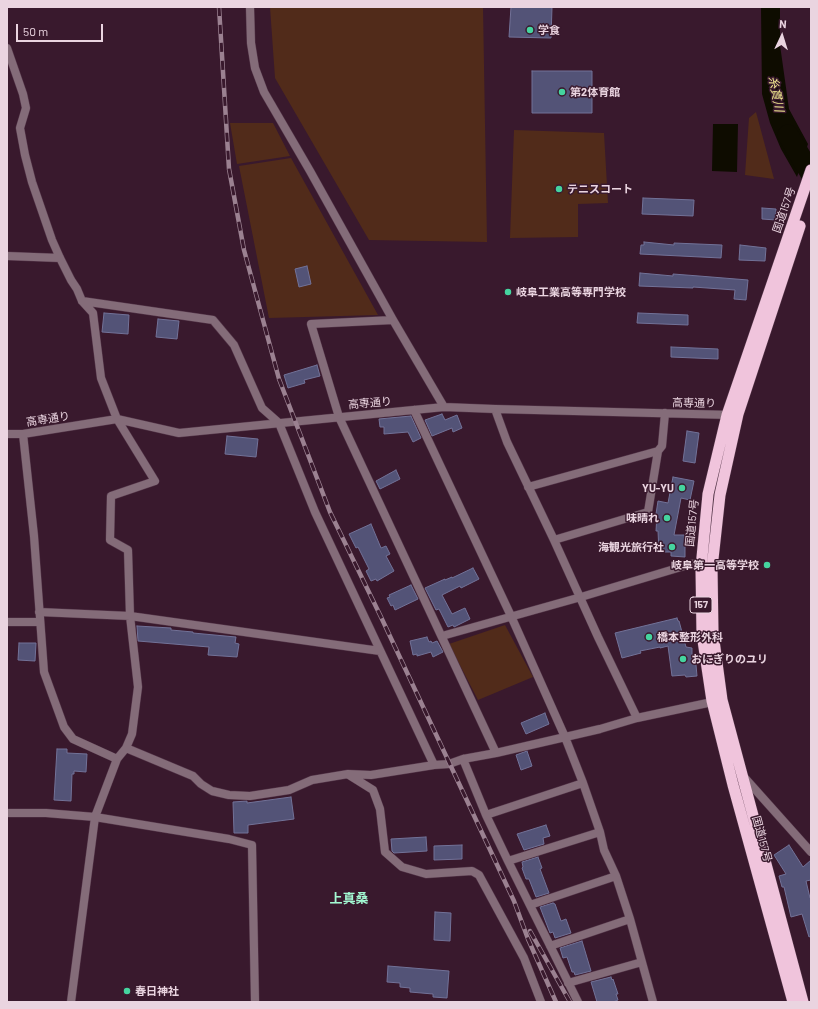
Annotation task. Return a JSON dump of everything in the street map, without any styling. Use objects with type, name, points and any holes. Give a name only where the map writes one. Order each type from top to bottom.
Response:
[{"type":"highway","name":"国道157号","points":[[793,1002],[734,785],[702,634],[701,563],[708,494],[732,414],[801,213],[811,170]]},
{"type":"highway","name":"国道157号","points":[[801,213],[811,194]]},
{"type":"highway","name":"国道157号","points":[[732,414],[720,495],[712,568],[713,633],[717,701],[743,776],[803,1002]]},
{"type":"street","points":[[250,7],[251,44],[254,68],[264,92],[444,407]]},
{"type":"street","points":[[7,48],[9,60],[26,108],[20,128],[32,182],[52,240],[60,258],[71,280],[78,288],[82,301],[93,313],[101,378],[117,419],[154,480],[111,496],[110,540],[128,550],[130,616],[138,687],[132,734],[126,748],[117,760],[95,817],[71,1002]]},
{"type":"street","points":[[7,256],[60,258]]},
{"type":"street","points":[[82,301],[213,320],[234,345],[262,408],[279,423],[315,512],[434,765]]},
{"type":"street","points":[[393,320],[311,324],[340,417],[496,753]]},
{"type":"street","name":"高専通り","points":[[7,434],[23,434],[117,419],[179,433],[444,407],[495,410],[732,414]]},
{"type":"street","points":[[414,410],[511,616],[565,737],[600,832],[604,850],[616,876],[630,919],[653,1002]]},
{"type":"street","points":[[495,410],[507,442],[637,718]]},
{"type":"street","points":[[554,540],[648,512],[658,451],[662,446],[665,413]]},
{"type":"street","points":[[23,434],[34,536],[44,672],[64,728],[73,739],[117,760]]},
{"type":"street","points":[[528,487],[658,451]]},
{"type":"street","points":[[442,636],[581,597],[690,564],[701,563]]},
{"type":"street","points":[[40,612],[130,616],[380,652]]},
{"type":"street","points":[[7,622],[40,622]]},
{"type":"street","points":[[126,748],[193,776],[201,784],[212,791],[229,795],[250,796],[289,790],[312,780],[348,774],[371,775],[449,764],[463,759],[565,737],[637,718],[717,701]]},
{"type":"street","points":[[463,759],[486,815],[578,1002]]},
{"type":"street","points":[[348,774],[373,790],[380,809],[385,852],[402,867],[426,874],[472,871],[479,875],[524,958],[541,1002]]},
{"type":"street","points":[[743,776],[811,852]]},
{"type":"street","points":[[486,815],[583,783]]},
{"type":"street","points":[[7,812],[46,813],[95,817],[229,839],[252,845],[255,1002]]},
{"type":"street","points":[[508,861],[600,832]]},
{"type":"street","points":[[530,905],[616,876]]},
{"type":"street","points":[[550,946],[630,919]]},
{"type":"street","points":[[568,983],[642,962]]},
{"type":"shaded area","points":[[270,7],[483,7],[487,242],[369,240],[275,78]]},
{"type":"shaded area","points":[[756,112],[774,179],[745,175],[749,118]]},
{"type":"shaded area","points":[[230,123],[273,123],[290,156],[237,164]]},
{"type":"shaded area","name":"テニスコート","points":[[514,130],[604,133],[608,203],[578,204],[578,237],[510,238]]},
{"type":"shaded area","points":[[291,158],[378,315],[269,318],[239,166]]},
{"type":"shaded area","points":[[505,625],[533,677],[478,700],[449,644]]},
{"type":"water","points":[[761,7],[780,7],[780,45],[789,109],[808,144],[797,177],[781,149],[770,123],[762,94]]},
{"type":"water","points":[[713,124],[738,124],[737,172],[712,171]]},
{"type":"building","name":"学食","points":[[511,7],[552,7],[551,38],[509,37]]},
{"type":"building","name":"第2体育館","points":[[532,71],[592,71],[592,113],[532,113]]},
{"type":"building","points":[[643,198],[694,200],[693,216],[642,214]]},
{"type":"building","points":[[762,208],[776,209],[776,220],[762,219]]},
{"type":"building","points":[[644,242],[674,245],[674,243],[722,245],[721,258],[640,254],[641,245],[644,245]]},
{"type":"building","points":[[740,245],[766,248],[765,261],[739,260]]},
{"type":"building","points":[[307,266],[311,284],[299,287],[295,269]]},
{"type":"building","points":[[640,273],[748,280],[746,300],[734,299],[735,290],[693,287],[639,286]]},
{"type":"building","points":[[104,313],[129,315],[128,334],[102,332]]},
{"type":"building","points":[[638,313],[688,315],[688,325],[637,323]]},
{"type":"building","points":[[158,319],[179,321],[177,339],[156,337]]},
{"type":"building","points":[[671,347],[718,349],[718,359],[671,357]]},
{"type":"building","points":[[317,365],[320,376],[304,380],[305,383],[288,388],[284,375]]},
{"type":"building","points":[[442,414],[445,420],[457,415],[462,428],[453,432],[452,428],[432,436],[425,420]]},
{"type":"building","points":[[411,416],[421,438],[413,442],[408,432],[384,434],[384,427],[380,427],[379,419]]},
{"type":"building","points":[[687,431],[699,433],[695,463],[683,461]]},
{"type":"building","points":[[227,436],[258,439],[256,457],[225,454]]},
{"type":"building","points":[[396,470],[400,479],[380,489],[376,481]]},
{"type":"building","points":[[673,477],[694,481],[690,500],[681,498],[674,535],[685,535],[685,557],[671,556],[671,552],[659,552],[658,531],[656,531],[658,501],[668,503]]},
{"type":"building","points":[[371,524],[381,548],[386,546],[390,554],[386,556],[394,571],[377,581],[376,579],[371,581],[366,571],[369,569],[358,547],[356,548],[349,534]]},
{"type":"building","points":[[473,568],[479,579],[442,595],[452,614],[465,608],[470,619],[454,627],[453,625],[448,627],[439,609],[436,610],[425,588]]},
{"type":"building","points":[[411,585],[418,599],[395,610],[387,598],[390,597],[389,595]]},
{"type":"building","name":"橋本整形外科","points":[[677,618],[686,647],[692,648],[692,655],[695,654],[697,676],[672,676],[668,646],[640,651],[641,653],[622,658],[615,633]]},
{"type":"building","points":[[137,626],[171,628],[171,630],[236,637],[235,643],[239,644],[237,657],[208,655],[209,647],[138,641]]},
{"type":"building","points":[[427,637],[429,642],[431,641],[432,643],[437,641],[443,652],[433,657],[431,652],[417,656],[417,654],[413,655],[410,641]]},
{"type":"building","points":[[19,643],[36,643],[35,661],[18,660]]},
{"type":"building","points":[[545,713],[549,724],[526,734],[521,723]]},
{"type":"building","points":[[57,749],[67,749],[67,753],[87,754],[86,772],[74,771],[74,774],[72,774],[71,801],[54,800]]},
{"type":"building","points":[[527,751],[532,766],[521,770],[516,755]]},
{"type":"building","points":[[291,797],[294,819],[248,825],[248,833],[234,833],[233,802],[247,801],[247,803]]},
{"type":"building","points":[[546,825],[550,836],[543,838],[544,844],[524,850],[517,834]]},
{"type":"building","points":[[426,837],[427,851],[394,853],[392,851],[391,839]]},
{"type":"building","points":[[462,845],[462,859],[434,860],[434,846]]},
{"type":"building","points":[[789,845],[803,867],[811,860],[811,880],[806,881],[811,898],[811,936],[809,937],[802,914],[791,917],[784,887],[782,887],[779,876],[786,874],[774,855]]},
{"type":"building","points":[[538,857],[542,868],[540,869],[549,893],[536,897],[529,879],[526,879],[522,868],[522,862]]},
{"type":"building","points":[[553,903],[555,904],[561,921],[566,919],[571,933],[555,938],[553,932],[550,933],[540,907]]},
{"type":"building","points":[[435,912],[451,913],[450,941],[434,940]]},
{"type":"building","points":[[582,941],[591,971],[575,975],[574,972],[572,972],[567,957],[563,958],[560,948]]},
{"type":"building","points":[[388,966],[449,971],[447,998],[433,997],[433,994],[410,992],[410,988],[400,987],[400,983],[387,982]]},
{"type":"building","points":[[611,977],[618,994],[616,994],[618,1000],[613,1002],[597,1002],[591,982]]},
{"type":"waterway","name":"糸貫川","points":[[788,135],[811,174]]},
{"type":"railway","points":[[219,7],[229,169],[244,250],[279,379],[330,512],[381,617],[514,901],[528,939],[556,1002]]},
{"type":"railway","points":[[530,931],[570,1002]]},
{"type":"place","name":"学食","points":[[530,30]]},
{"type":"place","name":"第2体育館","points":[[562,92]]},
{"type":"place","name":"テニスコート","points":[[559,189]]},
{"type":"place","name":"岐阜工業高等専門学校","points":[[508,292]]},
{"type":"place","name":"YU-YU","points":[[682,488]]},
{"type":"place","name":"味晴れ","points":[[667,518]]},
{"type":"place","name":"海観光旅行社","points":[[672,547]]},
{"type":"place","name":"岐阜第一高等学校","points":[[767,565]]},
{"type":"place","name":"橋本整形外科","points":[[649,637]]},
{"type":"place","name":"おにぎりのユリ","points":[[683,659]]},
{"type":"place","name":"春日神社","points":[[127,991]]},
{"type":"district","name":"上真桑","points":[[349,899]]}]
